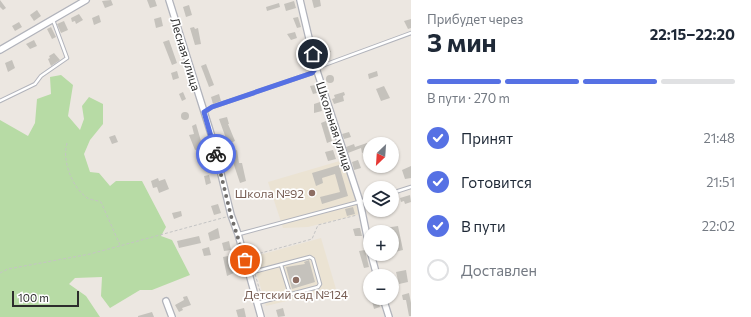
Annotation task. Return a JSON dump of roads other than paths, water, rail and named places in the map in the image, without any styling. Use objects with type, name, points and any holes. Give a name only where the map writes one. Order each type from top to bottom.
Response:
[{"type":"street","points":[[0,50],[86,0]]},
{"type":"street","name":"Лесная улица","points":[[169,0],[204,112],[231,216],[252,273],[260,302],[261,317]]},
{"type":"street","name":"Школьная улица","points":[[300,0],[316,68],[364,214],[365,225]]},
{"type":"street","points":[[166,301],[172,317]]},
{"type":"street","points":[[385,305],[389,317]]},
{"type":"lane","points":[[0,102],[35,84],[41,76],[67,58],[52,20]]},
{"type":"lane","points":[[204,112],[212,107],[312,73],[316,68],[411,33]]},
{"type":"lane","points":[[399,191],[411,187]]},
{"type":"lane","points":[[238,234],[363,201]]},
{"type":"lane","points":[[252,273],[310,257],[313,259],[319,286],[260,302]]},
{"type":"lane","points":[[281,265],[290,294]]},
{"type":"place","name":"Школа №92","points":[[312,193]]},
{"type":"place","name":"Детский сад №124","points":[[296,280]]}]
